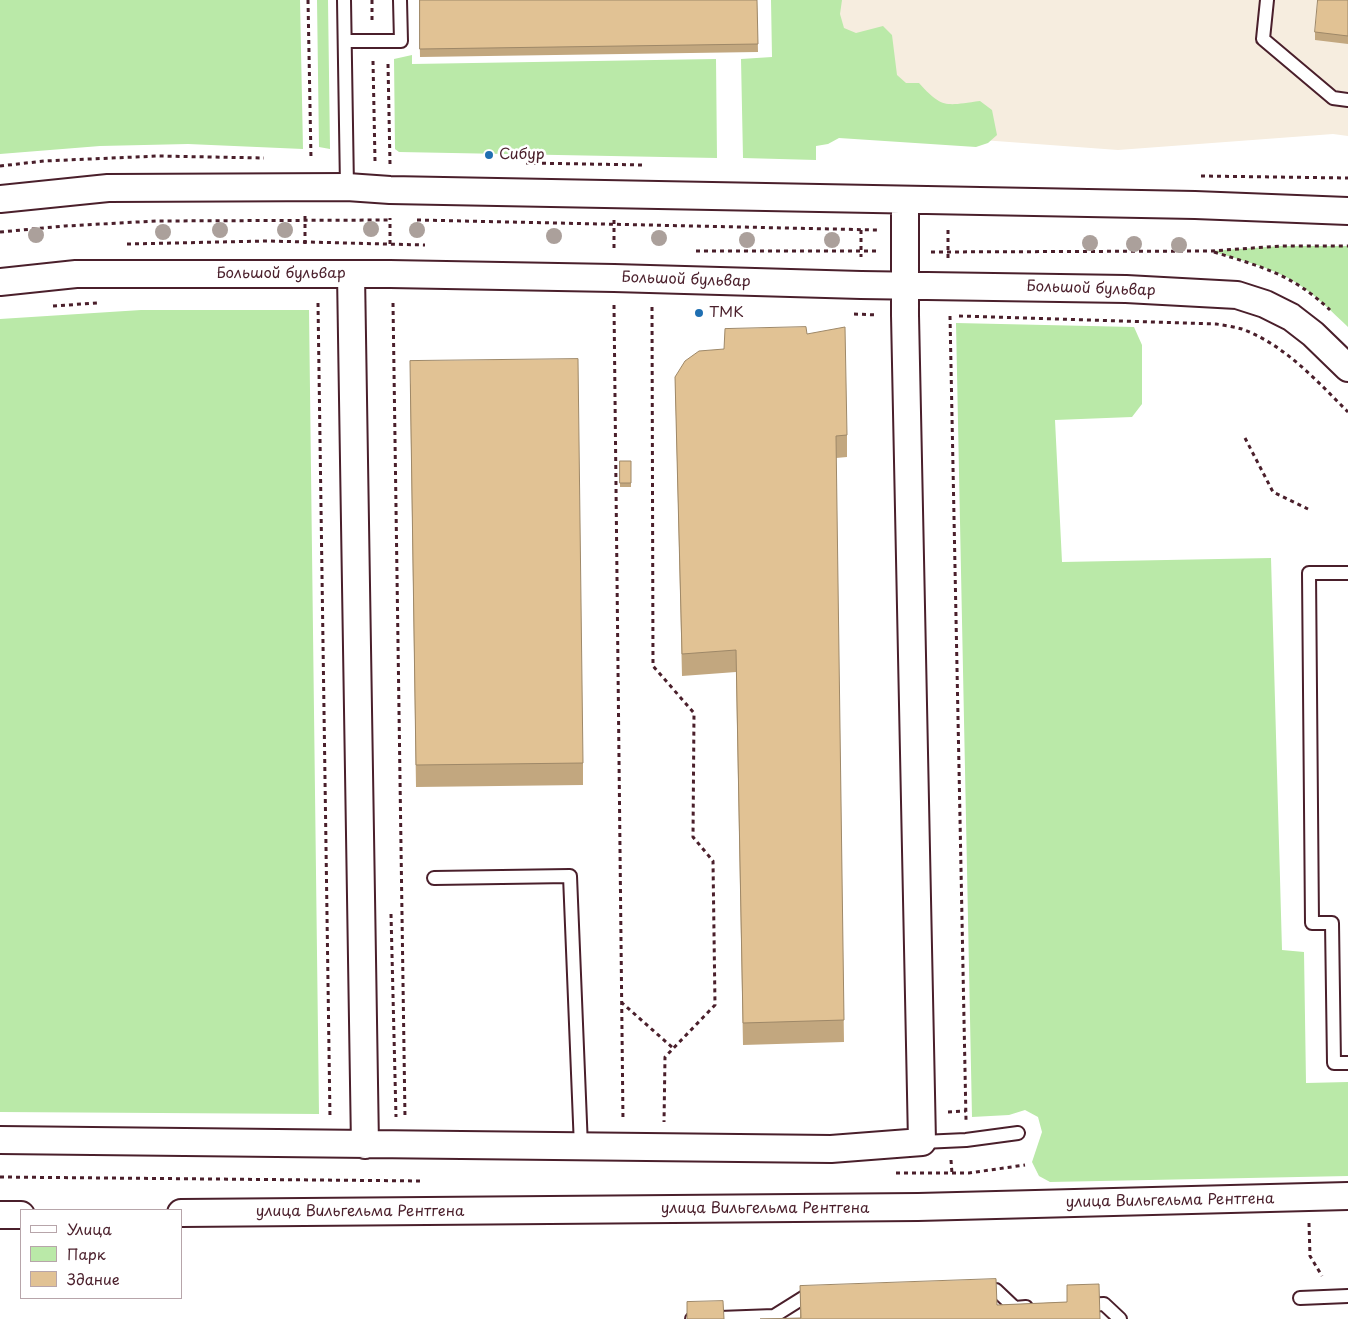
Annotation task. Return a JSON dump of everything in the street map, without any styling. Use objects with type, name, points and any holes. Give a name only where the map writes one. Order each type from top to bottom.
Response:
[{"type":"street","points":[[0,199],[108,188],[347,187],[390,190],[1195,205],[1348,211]]},
{"type":"street","points":[[0,1140],[831,1149],[922,1142],[905,200]]},
{"type":"street","name":"Большой бульвар","points":[[0,282],[76,274],[351,274],[1137,290],[1237,296],[1265,304],[1291,317],[1313,334],[1348,368]]},
{"type":"street","points":[[351,274],[365,1145]]},
{"type":"street","name":"улица Вильгельма Рентгена","points":[[182,1213],[918,1207],[1348,1196]]},
{"type":"street","points":[[0,1215],[20,1215]]},
{"type":"lane","points":[[344,0],[347,187]]},
{"type":"lane","points":[[345,41],[401,41],[400,0]]},
{"type":"lane","points":[[1267,0],[1263,39],[1333,98],[1348,100]]},
{"type":"lane","points":[[1348,573],[1309,574],[1309,582],[1312,924],[1332,923],[1334,1063],[1348,1063]]},
{"type":"lane","points":[[434,878],[570,876],[581,1147]]},
{"type":"lane","points":[[922,1142],[966,1140],[1018,1134]]},
{"type":"lane","points":[[967,1291],[996,1290],[1015,1308],[1035,1307]]},
{"type":"lane","points":[[692,1319],[774,1316],[806,1296],[825,1296]]},
{"type":"lane","points":[[1300,1298],[1348,1296]]},
{"type":"lane","points":[[1074,1306],[1104,1304],[1120,1319]]},
{"type":"path","points":[[308,0],[311,159]]},
{"type":"path","points":[[372,0],[372,15]]},
{"type":"path","points":[[388,64],[390,161]]},
{"type":"path","points":[[373,69],[375,161]]},
{"type":"path","points":[[305,205],[305,250]]},
{"type":"path","points":[[389,250],[390,212]]},
{"type":"path","points":[[0,232],[156,221],[399,220]]},
{"type":"path","points":[[409,220],[884,230]]},
{"type":"path","points":[[861,230],[862,259]]},
{"type":"path","points":[[948,230],[948,269]]},
{"type":"path","points":[[933,252],[1211,251],[1280,246],[1348,246]]},
{"type":"path","points":[[50,306],[104,303]]},
{"type":"path","points":[[311,304],[325,303]]},
{"type":"path","points":[[393,303],[405,1121]]},
{"type":"path","points":[[318,304],[330,1121]]},
{"type":"path","points":[[614,306],[623,1125]]},
{"type":"path","points":[[652,307],[653,666],[694,713],[693,837],[713,861],[715,1006],[665,1057],[664,1125],[656,1125]]},
{"type":"path","points":[[942,316],[1216,324],[1242,329],[1274,345],[1302,367],[1348,412]]},
{"type":"path","points":[[950,316],[966,1127]]},
{"type":"path","points":[[1245,438],[1273,492],[1308,510]]},
{"type":"path","points":[[621,1002],[673,1048]]},
{"type":"path","points":[[1308,1215],[1310,1256],[1334,1297]]},
{"type":"shaded area","points":[[832,0],[1348,0],[1348,136],[1333,134],[1118,150],[819,128]]},
{"type":"green space","points":[[0,0],[300,0],[303,149],[188,144],[100,146],[0,154]]},
{"type":"green space","points":[[317,0],[328,0],[330,149],[319,147]]},
{"type":"green space","points":[[771,0],[842,0],[840,14],[844,28],[856,33],[883,26],[892,35],[897,75],[906,83],[919,83],[934,98],[946,104],[980,101],[992,110],[997,135],[988,143],[976,147],[839,138],[828,144],[816,146],[816,160],[743,158],[741,59],[772,57]]},
{"type":"green space","points":[[412,55],[412,64],[716,59],[717,158],[399,152],[395,149],[394,59]]},
{"type":"green space","points":[[1281,246],[1348,246],[1348,327],[1312,294],[1288,278],[1256,264],[1211,251]]},
{"type":"green space","points":[[141,310],[309,310],[319,1114],[0,1112],[0,319]]},
{"type":"green space","points":[[956,323],[1134,327],[1142,345],[1142,404],[1132,417],[1055,420],[1062,562],[1271,558],[1282,950],[1304,952],[1306,1083],[1348,1082],[1348,1176],[1050,1182],[1039,1176],[1032,1162],[1042,1132],[1038,1117],[1025,1110],[1009,1115],[972,1117]]},
{"type":"building","points":[[420,0],[757,0],[758,44],[420,49]]},
{"type":"building","points":[[1318,0],[1348,0],[1348,36],[1315,32]]},
{"type":"building","points":[[806,327],[807,334],[845,327],[847,435],[836,436],[844,1020],[743,1023],[736,650],[682,654],[675,377],[685,361],[699,351],[724,349],[725,329]]},
{"type":"building","points":[[578,359],[583,763],[416,765],[410,361]]},
{"type":"building","points":[[620,461],[631,461],[631,483],[620,483]]},
{"type":"building","points":[[996,1279],[997,1305],[1067,1302],[1067,1285],[1099,1284],[1100,1319],[760,1319],[801,1318],[800,1286]]},
{"type":"building","points":[[723,1301],[724,1319],[687,1319],[687,1302]]},
{"type":"place","name":"Сибур","points":[[489,155]]},
{"type":"place","name":"ТМК","points":[[699,313]]}]
